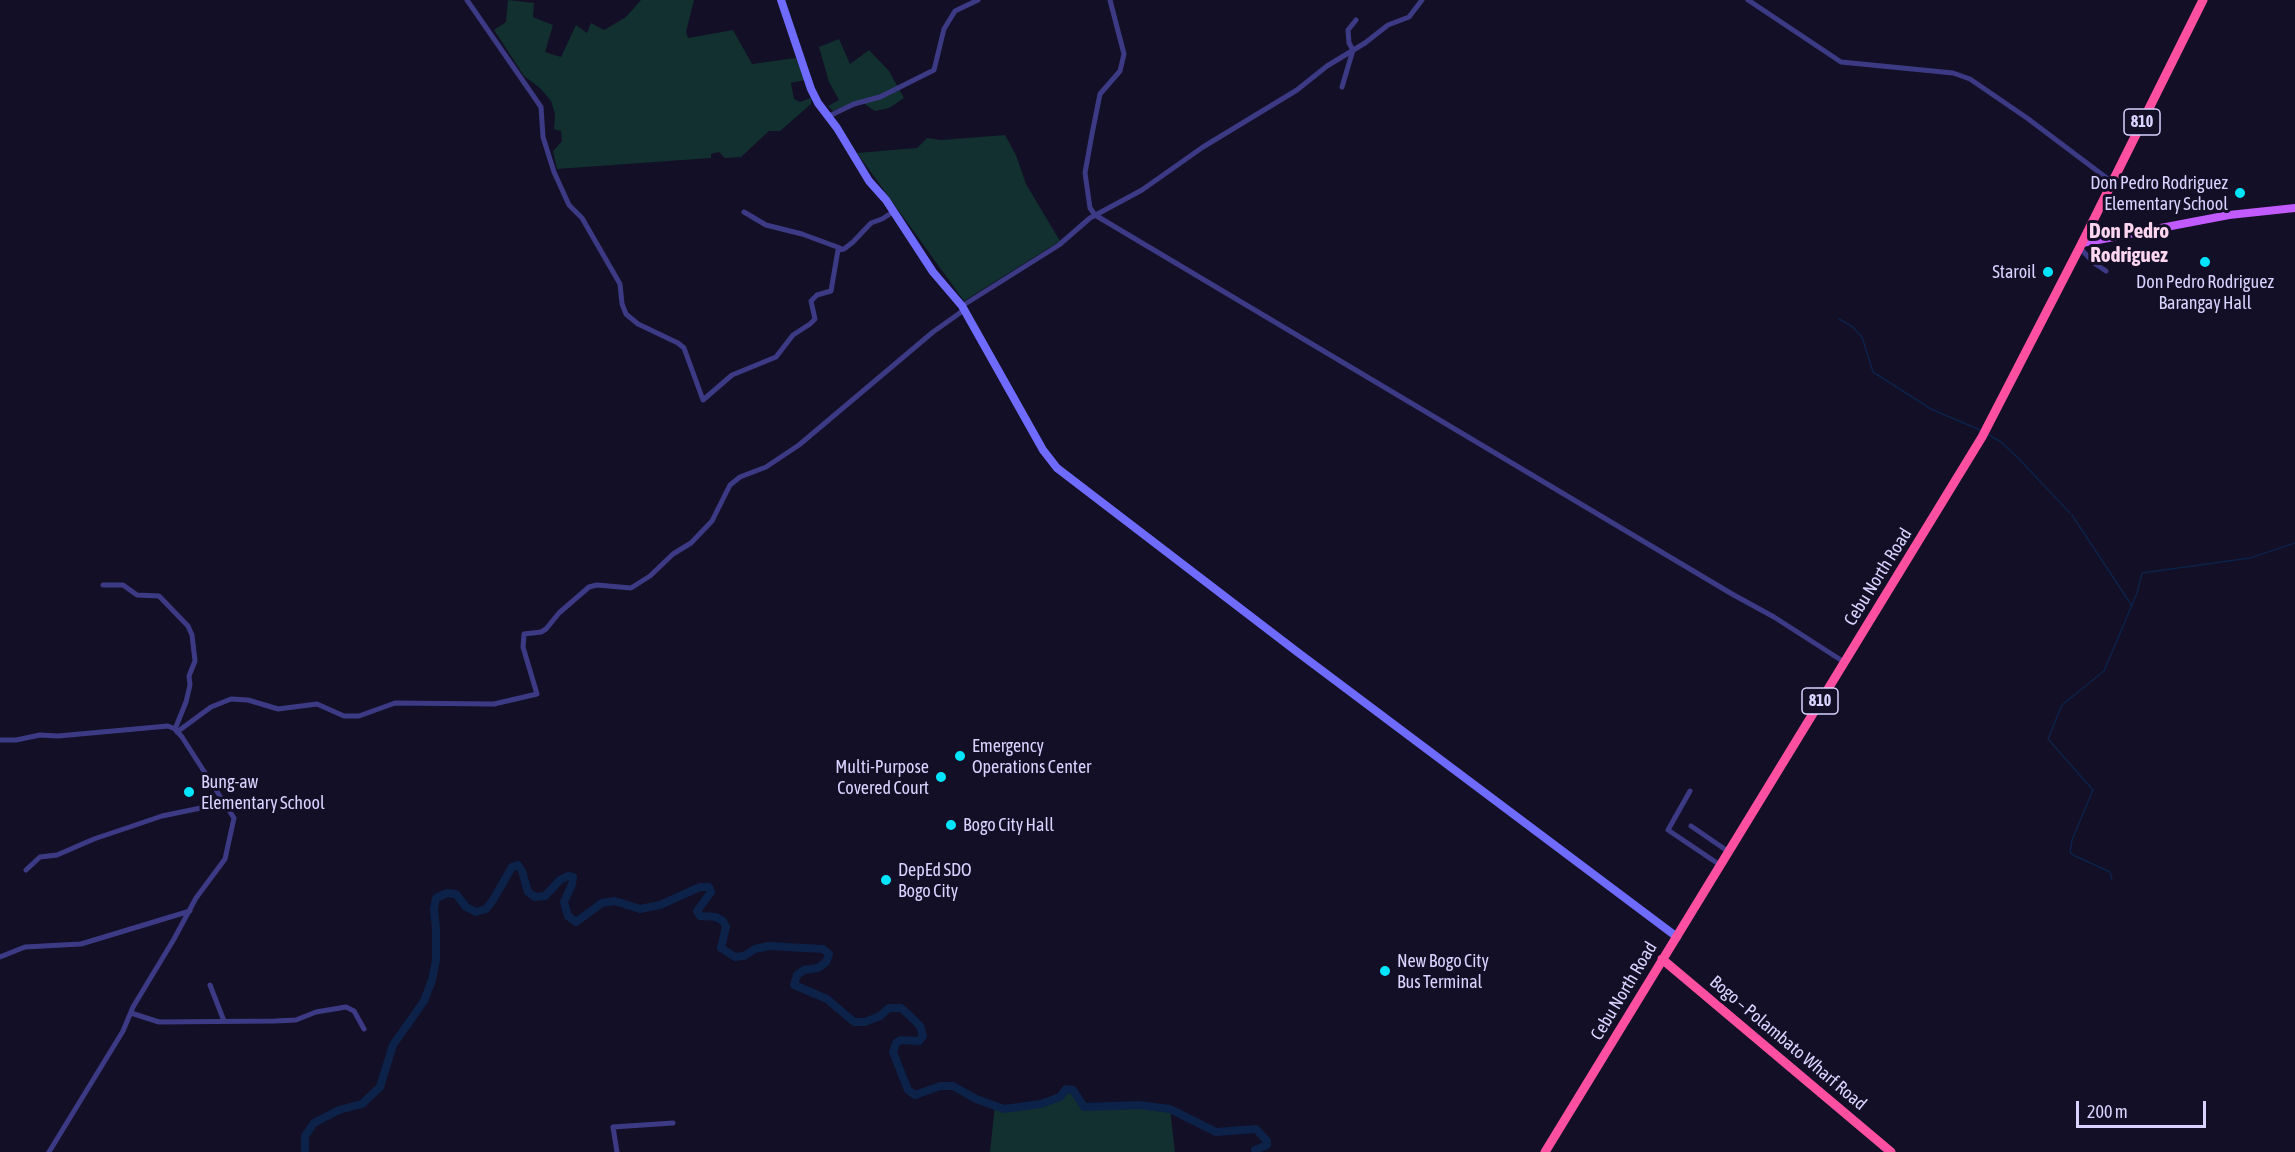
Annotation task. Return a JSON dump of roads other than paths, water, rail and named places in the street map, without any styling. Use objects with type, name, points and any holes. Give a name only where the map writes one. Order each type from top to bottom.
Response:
[{"type":"highway","name":"Cebu North Road","points":[[1545,1152],[1844,662],[1949,495],[1982,437],[2081,245],[2203,0]]},
{"type":"highway","name":"Bogo – Polambato Wharf Road","points":[[1662,959],[1891,1152]]},
{"type":"main road","points":[[2081,245],[2229,215],[2295,208]]},
{"type":"street","points":[[467,0],[541,107],[543,137],[554,172],[569,205],[582,218],[620,284],[622,304],[626,314],[638,324],[684,348],[704,400],[732,375],[776,357],[793,335],[810,324],[815,319],[811,301],[817,295],[831,291],[838,250],[844,249],[859,237],[871,223],[893,212]]},
{"type":"street","points":[[781,0],[811,89],[818,103],[933,272],[963,308],[1043,450],[1065,475],[1677,937]]},
{"type":"street","points":[[829,116],[854,104],[880,97],[934,70],[944,28],[955,11],[978,0]]},
{"type":"street","points":[[1110,0],[1124,54],[1120,71],[1100,94],[1092,134],[1085,173],[1090,208],[1095,215],[1722,588],[1774,616],[1844,662]]},
{"type":"street","points":[[176,730],[211,707],[231,699],[248,700],[278,709],[317,704],[344,716],[359,716],[394,704],[494,704],[537,694],[523,647],[524,634],[546,629],[559,613],[589,587],[597,585],[631,588],[650,576],[673,554],[691,543],[712,521],[730,485],[740,477],[766,467],[800,445],[963,308],[1059,245],[1095,215],[1142,190],[1203,147],[1285,97],[1388,25],[1409,17],[1422,0]]},
{"type":"street","points":[[1748,0],[1841,62],[1953,73],[1970,79],[2112,182]]},
{"type":"street","points":[[1342,87],[1353,50],[1349,43],[1348,30],[1356,20]]},
{"type":"street","points":[[744,212],[766,225],[802,234],[844,249]]},
{"type":"street","points":[[2081,245],[2094,263],[2106,271]]},
{"type":"street","points":[[103,585],[123,585],[137,595],[159,596],[188,627],[192,635],[195,661],[189,676],[190,685],[186,702],[176,730]]},
{"type":"street","points":[[0,740],[162,726],[176,730],[234,818],[225,859],[190,911],[123,1031],[49,1152]]},
{"type":"street","points":[[1690,791],[1668,830],[1720,865]]},
{"type":"street","points":[[26,870],[40,856],[57,855],[94,839],[162,816],[225,803]]},
{"type":"street","points":[[1691,826],[1729,852]]},
{"type":"street","points":[[0,957],[25,947],[81,944],[190,911]]},
{"type":"street","points":[[210,985],[224,1021]]},
{"type":"street","points":[[131,1013],[159,1022],[296,1020],[316,1012],[346,1007],[354,1011],[364,1029]]},
{"type":"street","points":[[617,1152],[613,1127],[673,1123]]},
{"type":"waterway","points":[[1839,319],[1853,327],[1862,337],[1873,372],[1931,409],[1980,430]]},
{"type":"waterway","points":[[1987,434],[2001,442],[2019,459],[2070,513]]},
{"type":"waterway","points":[[2072,515],[2132,606]]},
{"type":"waterway","points":[[2112,880],[2110,872],[2070,852],[2072,840],[2093,790],[2048,739],[2062,705],[2104,671],[2137,593],[2142,573],[2250,558],[2295,543]]},
{"type":"waterway","points":[[305,1152],[305,1136],[314,1123],[339,1110],[362,1104],[380,1087],[393,1045],[424,1001],[432,980],[436,960],[434,909],[436,898],[447,893],[456,894],[466,907],[476,912],[486,909],[512,867],[518,865],[528,892],[535,897],[545,896],[560,880],[568,876],[573,877],[564,902],[568,916],[576,922],[602,903],[615,901],[640,909],[660,905],[700,887],[709,887],[711,892],[697,911],[700,916],[716,917],[723,921],[726,927],[721,948],[735,957],[744,956],[755,949],[769,946],[823,949],[829,954],[826,962],[818,968],[804,970],[797,975],[794,985],[827,999],[854,1022],[865,1022],[880,1016],[889,1008],[901,1008],[910,1016],[920,1026],[923,1036],[919,1041],[901,1040],[896,1043],[893,1052],[908,1090],[915,1095],[940,1086],[953,1086],[976,1099],[1004,1109],[1041,1104],[1060,1097],[1066,1089],[1073,1090],[1084,1107],[1139,1105],[1170,1109],[1216,1132],[1256,1129],[1267,1141],[1267,1145],[1255,1150],[1256,1152]]},
{"type":"place","name":"Don Pedro Rodriguez Elementary School","points":[[2240,193]]},
{"type":"place","name":"Don Pedro Rodriguez Barangay Hall","points":[[2205,262]]},
{"type":"place","name":"Staroil","points":[[2048,272]]},
{"type":"place","name":"Emergency Operations Center","points":[[960,756]]},
{"type":"place","name":"Multi-Purpose Covered Court","points":[[941,777]]},
{"type":"place","name":"Bung-aw Elementary School","points":[[189,792]]},
{"type":"place","name":"Bogo City Hall","points":[[951,825]]},
{"type":"place","name":"DepEd SDO Bogo City","points":[[886,880]]},
{"type":"place","name":"New Bogo City Bus Terminal","points":[[1385,971]]},
{"type":"district","name":"Don Pedro Rodriguez","points":[[2129,243]]}]
